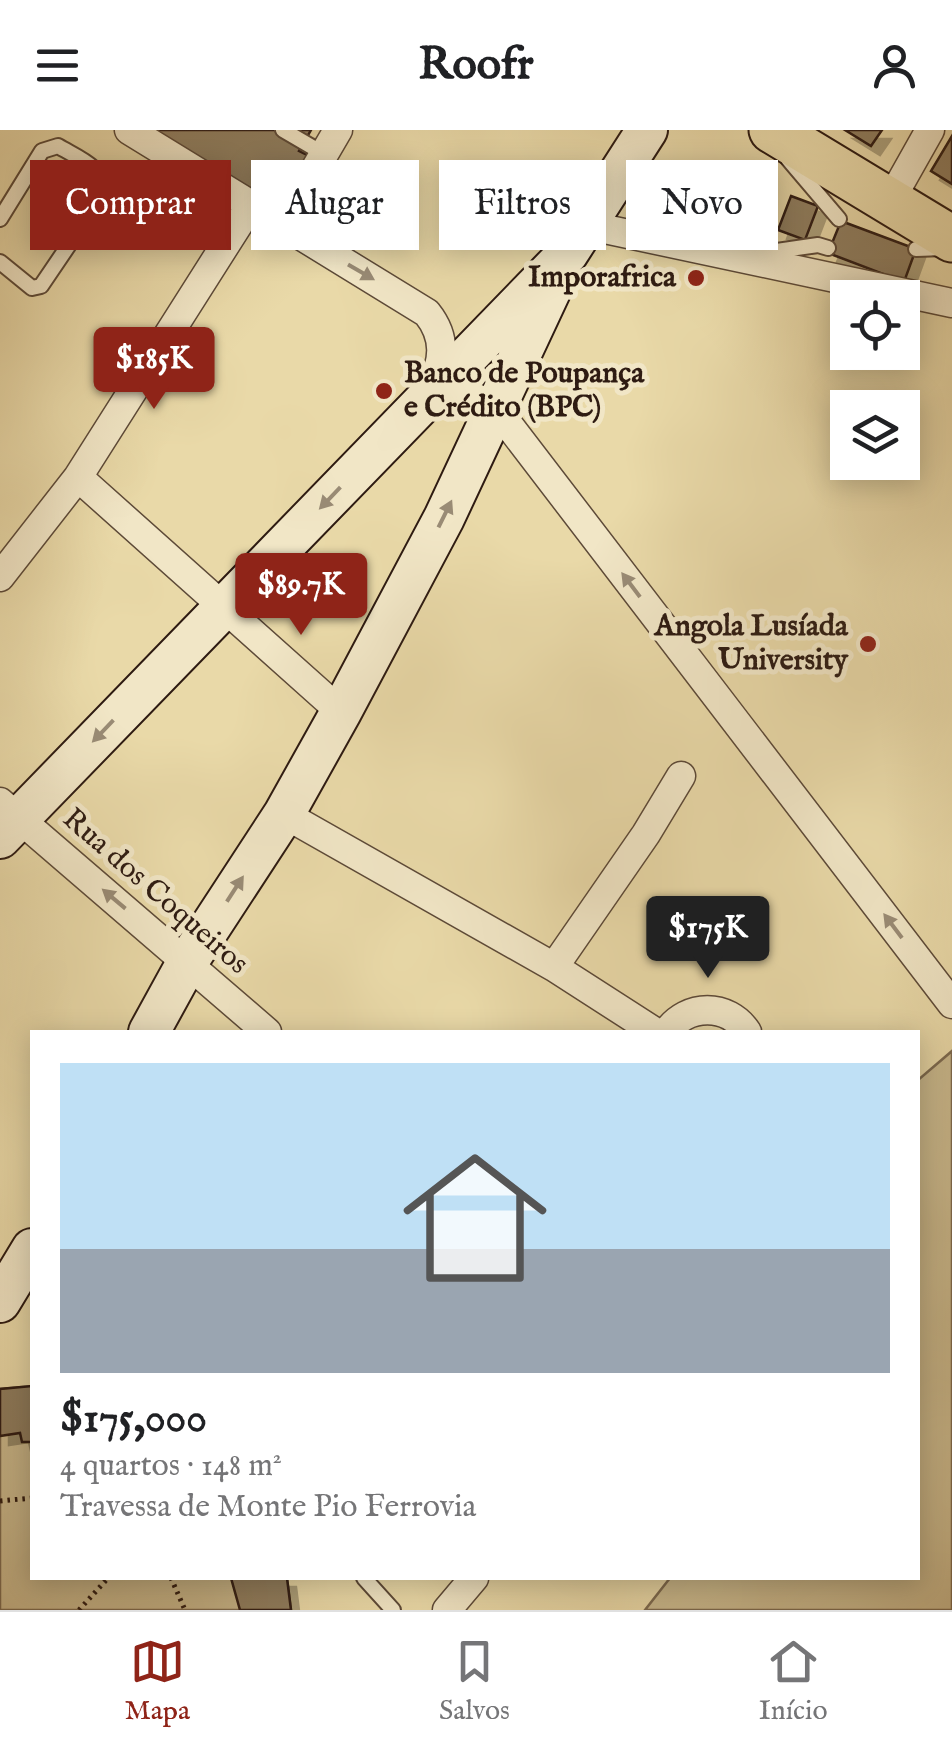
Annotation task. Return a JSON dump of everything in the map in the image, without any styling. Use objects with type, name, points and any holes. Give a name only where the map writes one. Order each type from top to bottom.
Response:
[{"type":"main road","points":[[769,130],[890,202],[940,245]]},
{"type":"street","points":[[0,577],[78,477],[250,206],[129,130]]},
{"type":"street","points":[[606,193],[646,130]]},
{"type":"street","points":[[890,202],[930,130]]},
{"type":"street","points":[[606,242],[740,256],[946,302]]},
{"type":"street","points":[[324,250],[414,302],[438,327],[442,355],[428,398]]},
{"type":"street","points":[[6,819],[224,606],[567,250]]},
{"type":"street","points":[[151,1030],[188,961],[284,814],[341,712],[444,518],[572,250]]},
{"type":"street","points":[[428,398],[453,388],[495,407],[952,1004]]},
{"type":"street","points":[[78,477],[341,712]]},
{"type":"street","points":[[554,967],[646,834],[680,776]]},
{"type":"street","points":[[284,814],[554,967],[652,1030]]},
{"type":"street","name":"Rua dos Coqueiros","points":[[6,819],[188,961],[265,1030]]},
{"type":"street","points":[[669,1030],[685,1015],[716,1010],[730,1015],[746,1030]]},
{"type":"street","points":[[446,1610],[472,1580]]},
{"type":"lane","points":[[283,130],[331,142]]},
{"type":"lane","points":[[769,130],[803,180],[839,219]]},
{"type":"lane","points":[[0,218],[42,151],[50,148],[58,146],[100,172],[105,181],[104,194],[41,286],[32,288],[0,262]]},
{"type":"lane","points":[[740,256],[828,248]]},
{"type":"lane","points":[[906,276],[946,302]]},
{"type":"lane","points":[[366,1580],[394,1610]]},
{"type":"path","points":[[0,1500],[30,1498]]},
{"type":"path","points":[[79,1610],[106,1580]]},
{"type":"path","points":[[173,1580],[185,1610]]},
{"type":"shaded area","points":[[952,1051],[952,1610],[645,1610],[668,1580],[920,1580],[920,1078]]},
{"type":"shaded area","points":[[30,1386],[30,1580],[287,1580],[291,1610],[0,1610],[0,1389]]},
{"type":"building","points":[[136,130],[311,130],[299,151],[309,156],[307,160],[251,160],[251,200],[231,188],[231,160],[185,160]]},
{"type":"building","points":[[845,130],[882,130],[871,146]]},
{"type":"building","points":[[952,136],[952,184],[931,171]]},
{"type":"building","points":[[791,196],[818,206],[805,240],[778,230]]},
{"type":"building","points":[[841,221],[916,249],[905,280],[828,253]]},
{"type":"building","points":[[30,1386],[30,1442],[22,1442],[20,1433],[0,1436],[0,1389]]},
{"type":"building","points":[[232,1580],[287,1580],[291,1610],[240,1610]]},
{"type":"place","name":"Imporafrica","points":[[696,278]]},
{"type":"place","name":"Banco de Poupança e Crédito (BPC)","points":[[384,391]]},
{"type":"place","name":"Angola Lusíada University","points":[[868,644]]}]
